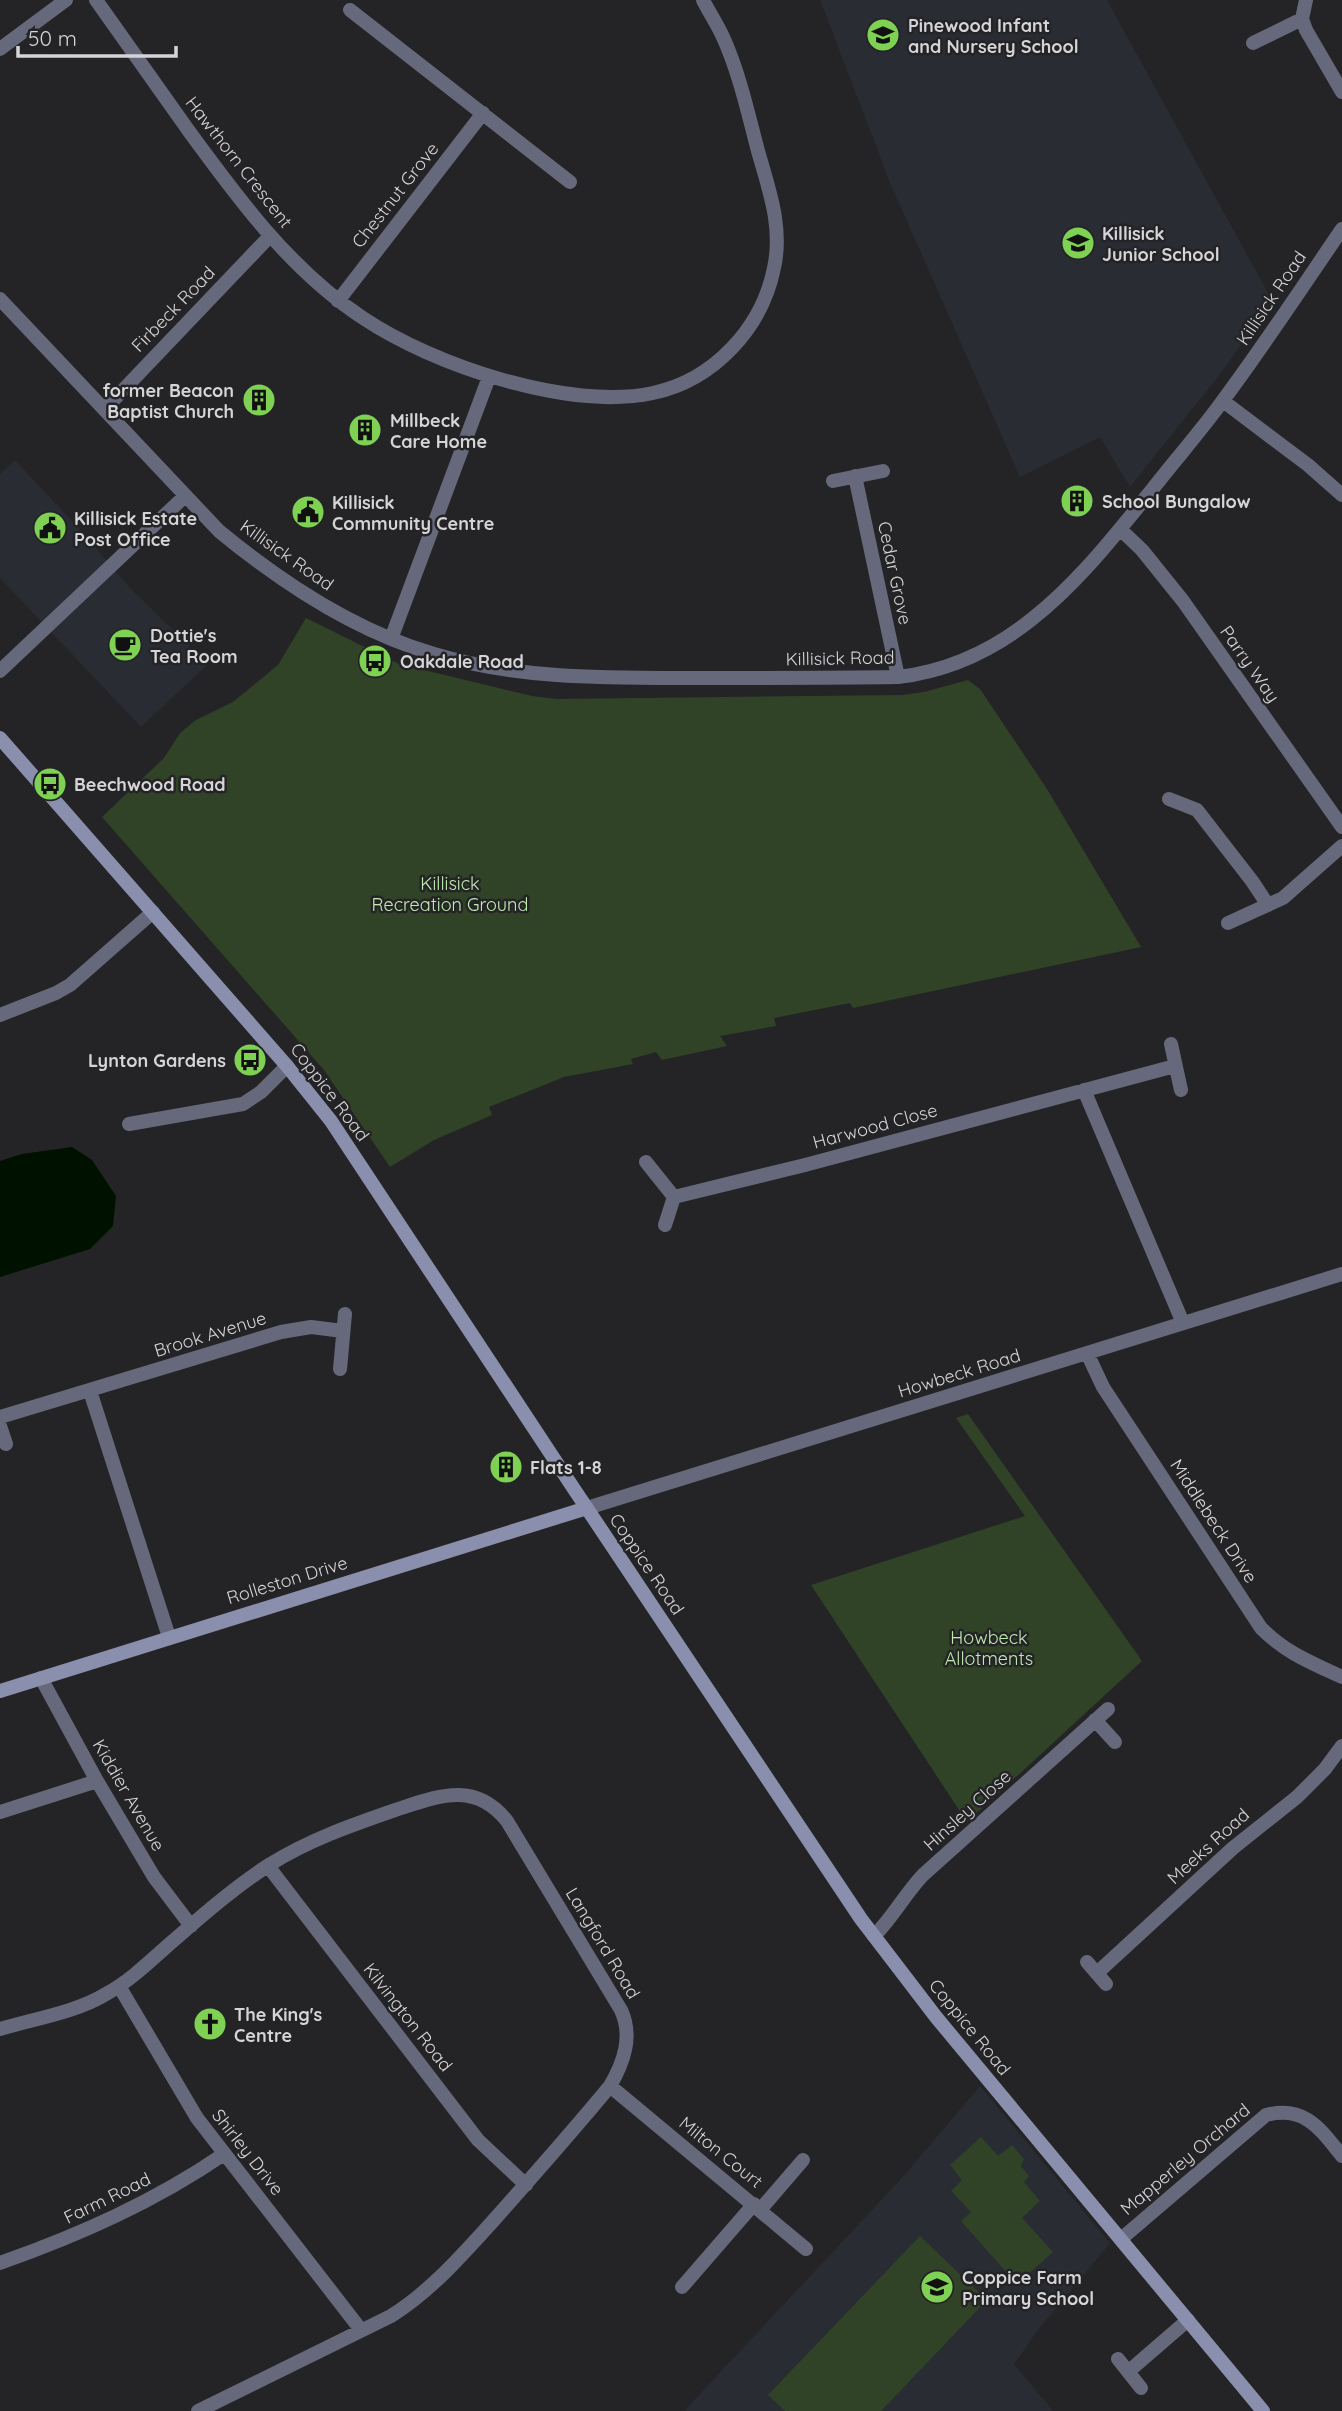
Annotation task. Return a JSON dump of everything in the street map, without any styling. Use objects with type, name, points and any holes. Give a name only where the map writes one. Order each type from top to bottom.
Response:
[{"type":"street","points":[[0,50],[66,0]]},
{"type":"street","name":"Hawthorn Crescent","points":[[96,0],[223,179],[270,236],[338,301],[398,339],[439,359],[489,376],[588,396],[653,393],[681,384],[703,372],[727,354],[744,336],[759,314],[769,290],[778,239],[776,213],[741,89],[723,38],[703,0]]},
{"type":"street","points":[[1306,0],[1303,19],[1306,30],[1342,92]]},
{"type":"street","points":[[350,10],[570,182]]},
{"type":"street","points":[[1253,43],[1303,19]]},
{"type":"street","name":"Chestnut Grove","points":[[338,301],[483,113]]},
{"type":"street","name":"Killisick Road","points":[[0,299],[219,531],[302,593],[391,639],[433,654],[539,675],[616,678],[898,677],[949,667],[1005,638],[1047,606],[1120,529],[1223,401],[1342,229]]},
{"type":"street","name":"Firbeck Road","points":[[105,409],[270,236]]},
{"type":"street","points":[[391,639],[489,376]]},
{"type":"street","points":[[1223,401],[1308,465],[1342,495]]},
{"type":"street","points":[[833,481],[883,471]]},
{"type":"street","name":"Cedar Grove","points":[[855,476],[898,677]]},
{"type":"street","points":[[0,671],[186,496]]},
{"type":"street","name":"Parry Way","points":[[1120,529],[1142,550],[1182,601],[1342,827]]},
{"type":"street","name":"Coppice Road","points":[[0,738],[288,1066],[331,1121],[836,1883],[874,1936],[936,2017],[1263,2411]]},
{"type":"street","points":[[1169,799],[1197,810],[1268,905]]},
{"type":"street","points":[[1228,923],[1289,894],[1342,846]]},
{"type":"street","points":[[0,1015],[70,985],[153,912]]},
{"type":"street","points":[[1171,1044],[1181,1090]]},
{"type":"street","points":[[129,1124],[243,1104],[261,1092],[288,1066]]},
{"type":"street","name":"Harwood Close","points":[[674,1197],[805,1165],[1175,1066]]},
{"type":"street","points":[[1084,1090],[1184,1323]]},
{"type":"street","points":[[646,1162],[674,1197],[665,1225]]},
{"type":"street","name":"Howbeck Road","points":[[587,1508],[1342,1274]]},
{"type":"street","points":[[340,1369],[345,1314]]},
{"type":"street","name":"Brook Avenue","points":[[0,1417],[281,1332],[312,1327],[344,1331]]},
{"type":"street","name":"Middlebeck Drive","points":[[1087,1353],[1103,1387],[1261,1628],[1289,1652],[1342,1677]]},
{"type":"street","points":[[90,1391],[169,1637]]},
{"type":"street","points":[[0,1426],[6,1444]]},
{"type":"street","name":"Rolleston Drive","points":[[0,1690],[587,1508]]},
{"type":"street","name":"Kiddier Avenue","points":[[41,1678],[154,1877],[191,1926]]},
{"type":"street","name":"Hinsley Close","points":[[874,1936],[923,1875],[1108,1709]]},
{"type":"street","points":[[1095,1720],[1115,1742]]},
{"type":"street","name":"Meeks Road","points":[[1097,1973],[1233,1848],[1297,1797],[1325,1769],[1342,1746]]},
{"type":"street","points":[[0,1812],[97,1780]]},
{"type":"street","name":"Langford Road","points":[[0,2029],[82,2005],[103,1996],[268,1866],[335,1831],[443,1795],[468,1796],[494,1807],[507,1821],[625,2020],[624,2058],[610,2086],[526,2185],[437,2280],[404,2308],[198,2411]]},
{"type":"street","name":"Kilvington Road","points":[[268,1866],[478,2140],[526,2185]]},
{"type":"street","name":"Shirley Drive","points":[[119,1986],[197,2118],[361,2330]]},
{"type":"street","name":"Milton Court","points":[[610,2086],[806,2249]]},
{"type":"street","name":"Mapperley Orchard","points":[[1121,2239],[1266,2115],[1282,2111],[1307,2118],[1320,2128],[1342,2156]]},
{"type":"street","name":"Farm Road","points":[[0,2263],[77,2235],[131,2209],[178,2184],[224,2154]]},
{"type":"street","points":[[682,2287],[803,2160]]},
{"type":"street","points":[[1129,2371],[1188,2320]]},
{"type":"street","points":[[1118,2359],[1141,2388]]},
{"type":"shaded area","name":"Killisick Junior School","points":[[820,0],[1107,0],[1272,300],[1221,373],[1130,487],[1100,437],[1020,477],[891,185]]},
{"type":"shaded area","points":[[15,460],[130,588],[208,664],[141,727],[0,578],[0,474]]},
{"type":"shaded area","points":[[72,1147],[92,1160],[116,1196],[113,1226],[90,1249],[0,1277],[0,1161],[22,1154]]},
{"type":"shaded area","name":"Coppice Farm Primary School","points":[[980,2086],[1110,2243],[1038,2330],[1014,2364],[1053,2411],[684,2411],[901,2179]]},
{"type":"green space","name":"Killisick Recreation Ground","points":[[306,618],[399,664],[532,696],[556,699],[902,695],[968,680],[980,689],[1047,789],[1141,947],[853,1008],[850,1003],[774,1018],[776,1026],[720,1036],[727,1046],[662,1060],[656,1052],[631,1059],[633,1064],[564,1077],[489,1107],[492,1115],[434,1140],[390,1167],[324,1070],[102,817],[164,758],[180,733],[196,720],[233,702],[278,665]]},
{"type":"green space","name":"Howbeck Allotments","points":[[968,1414],[1142,1661],[967,1822],[811,1585],[1025,1516],[956,1418]]},
{"type":"green space","points":[[981,2137],[998,2156],[1012,2145],[1024,2159],[1021,2166],[1029,2176],[1024,2182],[1040,2201],[1022,2218],[1053,2252],[1017,2284],[961,2221],[971,2212],[951,2191],[962,2180],[950,2165]]},
{"type":"green space","points":[[920,2236],[987,2300],[881,2411],[785,2411],[768,2395]]},
{"type":"place","name":"Pinewood Infant and Nursery School","points":[[883,35]]},
{"type":"place","name":"Killisick Junior School","points":[[1078,243]]},
{"type":"place","name":"former Beacon Baptist Church","points":[[259,400]]},
{"type":"place","name":"Millbeck Care Home","points":[[365,430]]},
{"type":"place","name":"School Bungalow","points":[[1077,501]]},
{"type":"place","name":"Killisick Community Centre","points":[[308,512]]},
{"type":"place","name":"Killisick Estate Post Office","points":[[50,528]]},
{"type":"place","name":"Dottie's Tea Room","points":[[125,645]]},
{"type":"place","name":"Oakdale Road","points":[[375,661]]},
{"type":"place","name":"Beechwood Road","points":[[50,784]]},
{"type":"place","name":"Lynton Gardens","points":[[250,1060]]},
{"type":"place","name":"Flats 1-8","points":[[506,1467]]},
{"type":"place","name":"The King's Centre","points":[[210,2024]]},
{"type":"place","name":"Coppice Farm Primary School","points":[[937,2287]]}]
